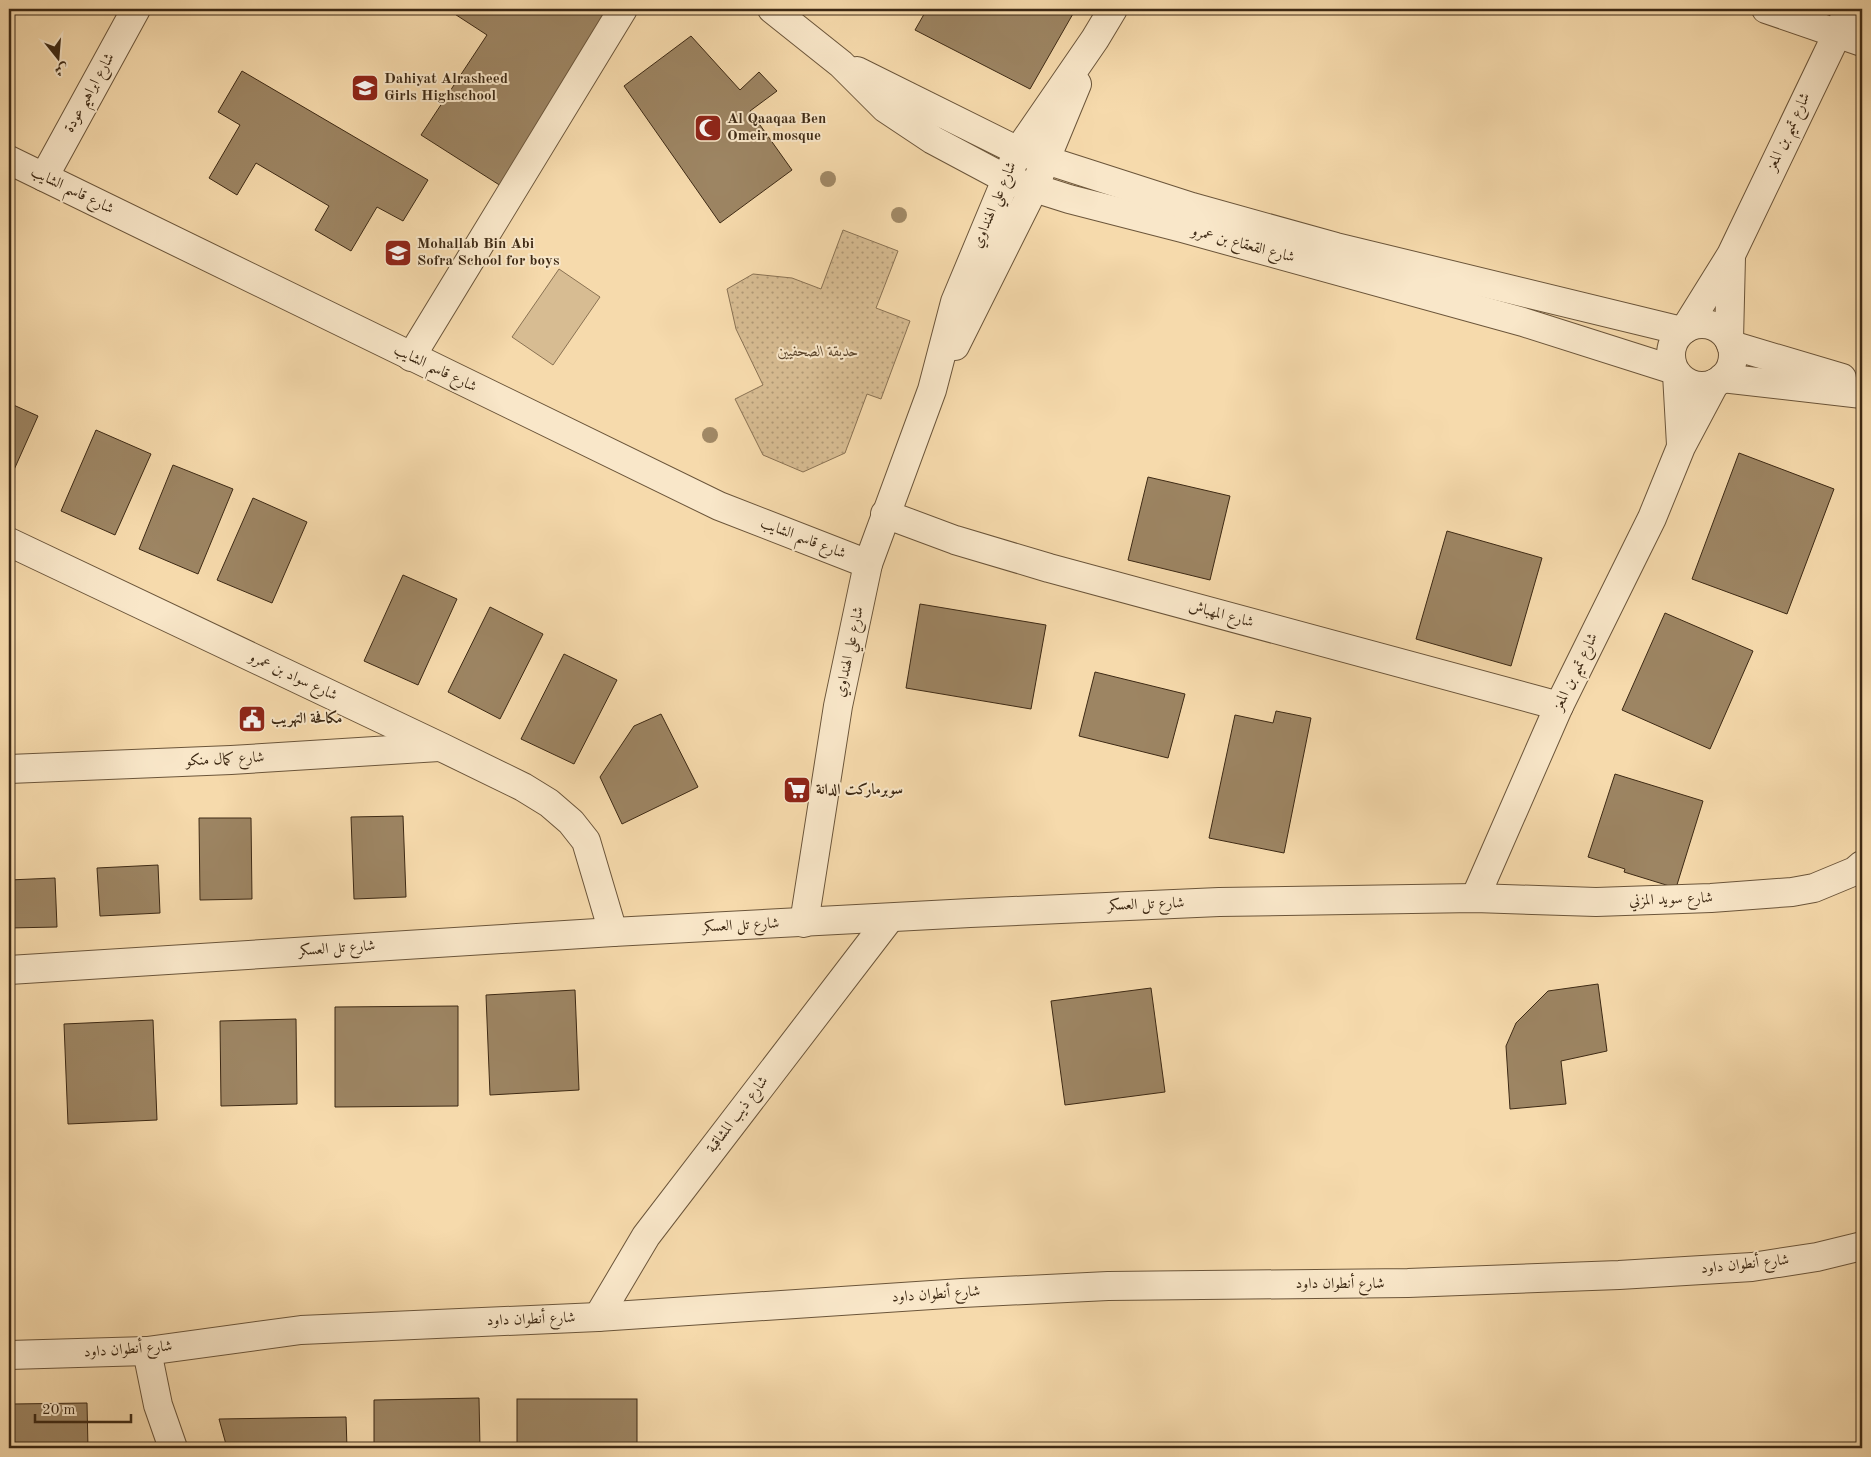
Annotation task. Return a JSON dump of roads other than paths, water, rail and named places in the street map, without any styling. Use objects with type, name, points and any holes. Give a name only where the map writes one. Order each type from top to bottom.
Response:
[{"type":"street","name":"شارع ابراهيم عودة","points":[[44,177],[136,9]]},
{"type":"street","points":[[411,357],[623,9]]},
{"type":"street","name":"شارع القعقاع بن عمرو","points":[[772,9],[841,64],[884,108],[933,140],[1006,178],[1069,200],[1182,228],[1523,322],[1676,372]]},
{"type":"street","name":"شارع علي الهنداوي","points":[[804,922],[838,706],[868,564],[932,390],[955,302],[1018,151],[1095,39],[1113,9]]},
{"type":"street","points":[[1766,9],[1862,42]]},
{"type":"street","name":"شارع تميم بن المعز","points":[[1684,330],[1731,255],[1835,33],[1849,9]]},
{"type":"street","name":"شارع علي الهنداوي","points":[[932,390],[979,301],[1047,161],[1095,39]]},
{"type":"street","name":"شارع القعقاع بن عمرو","points":[[841,64],[892,87],[1018,151],[1192,208],[1336,247],[1684,330]]},
{"type":"street","name":"شارع قاسم الشايب","points":[[9,160],[719,506],[868,564]]},
{"type":"street","name":"شارع تميم بن المعز","points":[[1730,343],[1731,255]]},
{"type":"street","points":[[1719,380],[1731,363],[1730,343],[1720,330],[1709,325],[1697,324],[1684,330],[1673,342],[1671,356],[1676,372],[1688,383],[1702,386],[1719,380],[1862,394]]},
{"type":"street","points":[[1730,343],[1862,385]]},
{"type":"street","name":"شارع تميم بن المعز","points":[[1676,372],[1681,447]]},
{"type":"street","name":"شارع تميم بن المعز","points":[[1475,898],[1559,706],[1648,526],[1681,447],[1719,380]]},
{"type":"street","name":"شارع المهباش","points":[[886,514],[955,540],[1049,568],[1559,706]]},
{"type":"street","name":"شارع سواد بن عمرو","points":[[9,542],[523,787],[549,804],[571,822],[586,841],[613,932]]},
{"type":"street","name":"شارع كمال منكو","points":[[9,769],[231,760],[441,747]]},
{"type":"street","name":"شارع سويد المزني","points":[[1475,898],[1596,902],[1711,898],[1792,892],[1831,881],[1862,865]]},
{"type":"street","name":"شارع تل العسكر","points":[[9,970],[613,932],[888,919],[970,913],[1219,902],[1475,898]]},
{"type":"street","name":"شارع ذيب المشاقبة","points":[[598,1317],[646,1236],[888,919]]},
{"type":"street","name":"شارع أنطوان داود","points":[[9,1355],[146,1351],[301,1330],[598,1317],[962,1293],[1098,1287],[1408,1283],[1752,1267],[1817,1257],[1862,1246]]},
{"type":"street","points":[[146,1351],[158,1405],[173,1448]]},
{"type":"place","name":"Dahiyat Alrasheed Girls Highschool","points":[[365,88]]},
{"type":"place","name":"Al Qaaqaa Ben Omeir mosque","points":[[708,128]]},
{"type":"place","name":"Mohallab Bin Abi Sofra School for boys","points":[[398,253]]},
{"type":"place","name":"مكافحة التهريب","points":[[252,719]]},
{"type":"place","name":"سوبرماركت الدانة","points":[[797,790]]},
{"type":"park label","name":"حديقة الصحفيين","points":[[818,352]]}]
